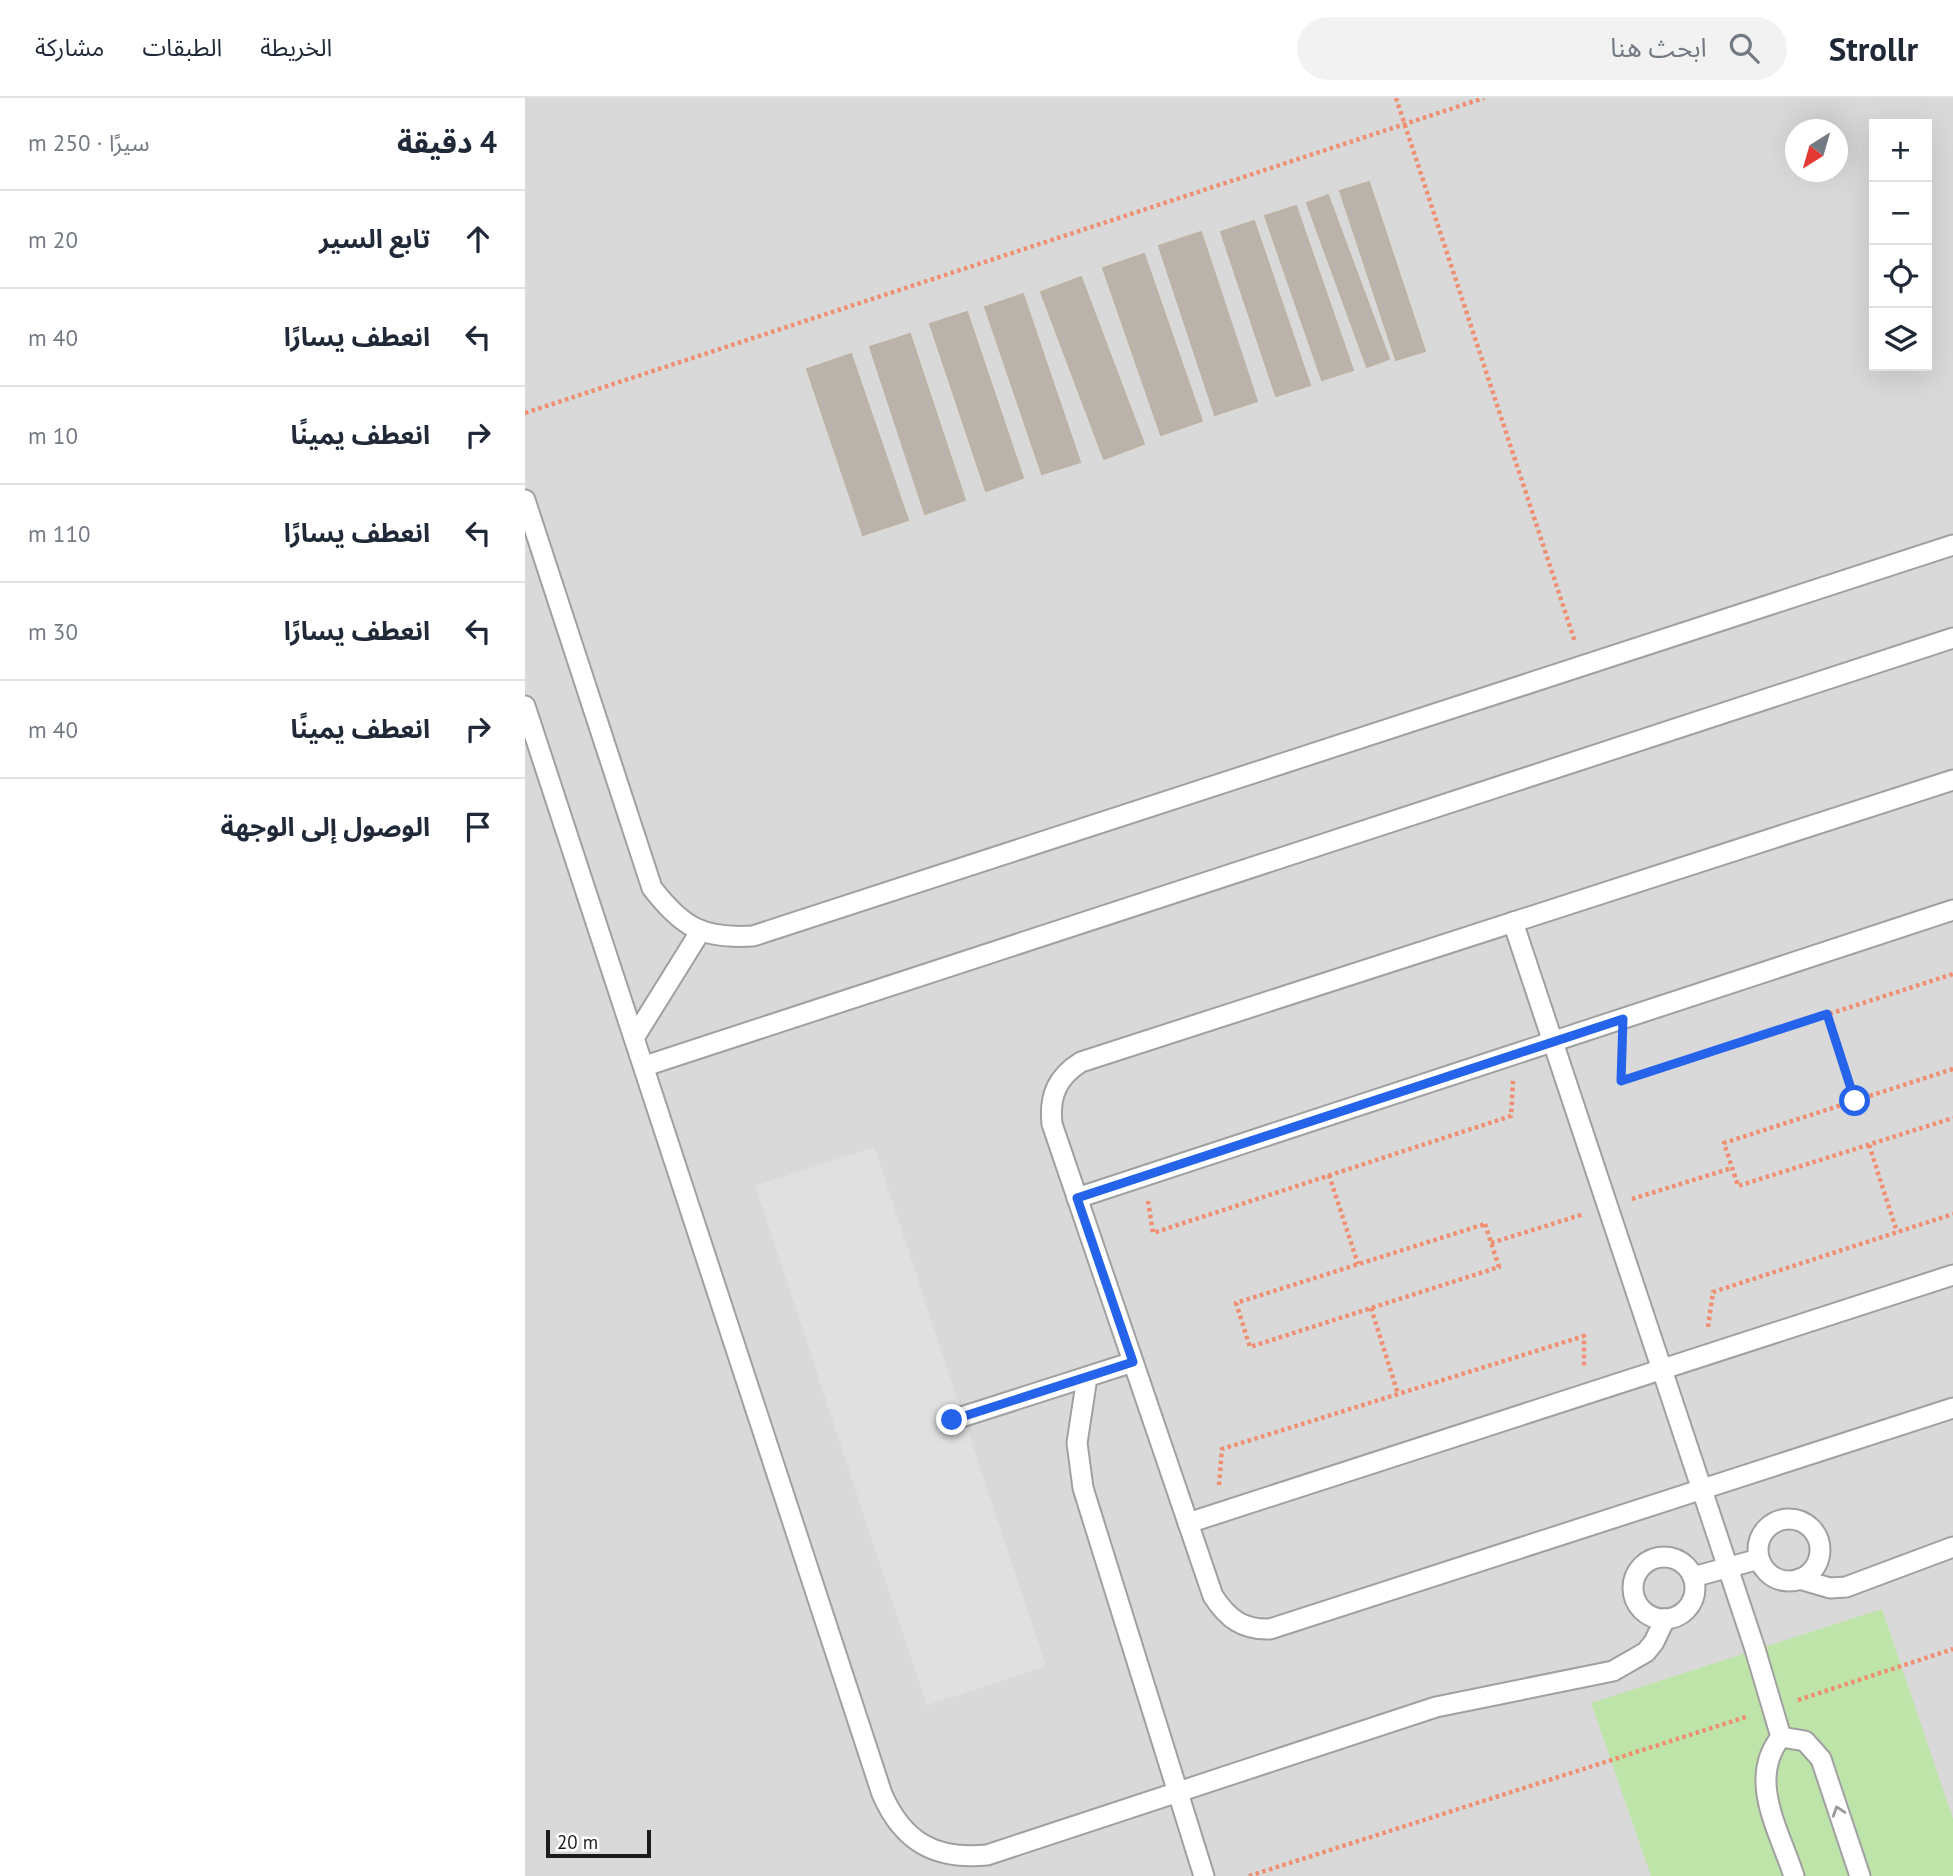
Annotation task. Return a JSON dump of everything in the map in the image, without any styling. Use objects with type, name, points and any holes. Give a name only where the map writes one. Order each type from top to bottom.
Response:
[{"type":"lane","points":[[525,500],[652,888],[673,914],[700,932],[726,937],[753,936],[1953,545]]},
{"type":"lane","points":[[645,1066],[1953,638]]},
{"type":"lane","points":[[525,706],[891,1815],[905,1832],[923,1845],[943,1854],[965,1857],[987,1855],[1436,1707],[1493,1693],[1613,1671],[1646,1652],[1665,1619],[1687,1609],[1694,1599],[1693,1577],[1685,1565],[1675,1559],[1651,1559],[1641,1566],[1632,1589],[1643,1611],[1665,1619]]},
{"type":"lane","points":[[1953,780],[1075,1066],[1059,1081],[1050,1109],[1052,1124],[1213,1596],[1223,1611],[1236,1623],[1252,1629],[1271,1629],[1953,1408]]},
{"type":"lane","points":[[1077,1198],[1953,910]]},
{"type":"lane","points":[[1513,922],[1781,1737]]},
{"type":"lane","points":[[634,1038],[700,932]]},
{"type":"lane","points":[[1188,1522],[1953,1275]]},
{"type":"lane","points":[[952,1420],[1133,1362]]},
{"type":"lane","points":[[1087,1377],[1077,1443],[1080,1477],[1204,1876]]},
{"type":"lane","points":[[1779,1520],[1803,1521],[1813,1529],[1820,1552],[1810,1574],[1787,1581],[1775,1578],[1759,1559],[1761,1535],[1779,1520]]},
{"type":"lane","points":[[1799,1579],[1822,1586],[1846,1587],[1953,1547]]},
{"type":"lane","points":[[1693,1577],[1759,1559]]},
{"type":"lane","points":[[1781,1737],[1766,1759],[1764,1785],[1794,1876]]},
{"type":"lane","points":[[1781,1737],[1805,1741],[1821,1759],[1860,1876]]},
{"type":"path","points":[[1396,98],[1582,666]]},
{"type":"path","points":[[525,413],[1484,98]]},
{"type":"path","points":[[1623,1019],[1621,1081],[1953,974]]},
{"type":"path","points":[[1827,1014],[1855,1101]]},
{"type":"path","points":[[1144,1176],[1153,1233],[1511,1116],[1514,1055]]},
{"type":"path","points":[[1953,1069],[1724,1143],[1738,1186],[1953,1118]]},
{"type":"path","points":[[1869,1144],[1897,1232]]},
{"type":"path","points":[[1329,1175],[1358,1264]]},
{"type":"path","points":[[1705,1356],[1713,1292],[1953,1214]]},
{"type":"path","points":[[1485,1224],[1499,1267],[1371,1308],[1250,1347],[1236,1303],[1485,1224]]},
{"type":"path","points":[[1371,1308],[1398,1394]]},
{"type":"path","points":[[1216,1514],[1222,1449],[1584,1336],[1584,1394]]},
{"type":"path","points":[[1249,1876],[1953,1650]]},
{"type":"shaded area","points":[[525,98],[1953,98],[1953,1876],[525,1876]]},
{"type":"shaded area","points":[[874,1147],[1046,1666],[927,1705],[755,1186]]},
{"type":"green space","points":[[1882,1609],[1953,1819],[1953,1876],[1651,1876],[1591,1703]]},
{"type":"building","points":[[1369,182],[1425,351],[1396,360],[1340,191]]},
{"type":"building","points":[[1328,195],[1389,359],[1367,367],[1307,203]]},
{"type":"building","points":[[1296,206],[1353,370],[1322,380],[1265,216]]},
{"type":"building","points":[[1254,221],[1310,385],[1276,396],[1221,232]]},
{"type":"building","points":[[1201,232],[1257,401],[1215,415],[1159,246]]},
{"type":"building","points":[[1144,254],[1202,421],[1161,435],[1103,268]]},
{"type":"building","points":[[1081,277],[1144,444],[1104,459],[1041,292]]},
{"type":"building","points":[[1023,294],[1080,462],[1042,474],[985,307]]},
{"type":"building","points":[[967,312],[1023,478],[986,491],[930,324]]},
{"type":"building","points":[[910,334],[965,500],[925,514],[870,347]]},
{"type":"building","points":[[851,354],[908,520],[863,535],[807,369]]},
{"type":"route","points":[[952,1420],[1133,1362],[1077,1198],[1623,1019],[1621,1081],[1827,1014],[1855,1101]]}]
